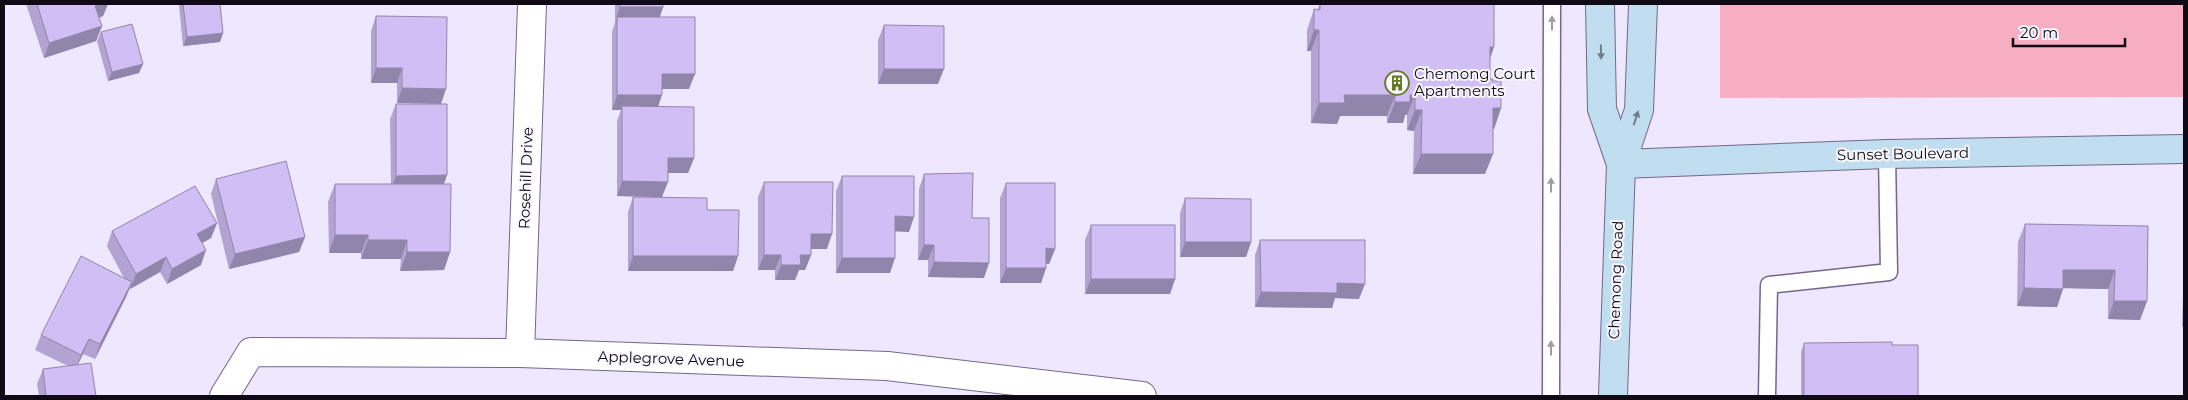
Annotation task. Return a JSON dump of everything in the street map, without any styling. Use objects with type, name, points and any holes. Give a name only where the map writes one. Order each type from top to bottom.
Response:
[{"type":"main road","name":"Chemong Road","points":[[1600,4],[1602,109],[1621,164]]},
{"type":"main road","name":"Chemong Road","points":[[1613,396],[1621,164],[1639,110],[1643,4]]},
{"type":"main road","name":"Sunset Boulevard","points":[[1621,164],[1887,154],[2184,149]]},
{"type":"street","name":"Rosehill Drive","points":[[520,353],[532,4]]},
{"type":"street","name":"Applegrove Avenue","points":[[224,396],[251,352],[520,353],[887,366],[1142,396]]},
{"type":"lane","points":[[1551,396],[1552,4]]},
{"type":"lane","points":[[1767,396],[1769,285],[1889,272],[1887,154]]},
{"type":"shaded area","points":[[1720,4],[2184,4],[2184,97],[1720,98]]},
{"type":"building","points":[[37,4],[101,4],[95,6],[102,26],[49,43]]},
{"type":"building","points":[[183,4],[220,4],[223,33],[187,37]]},
{"type":"building","points":[[620,4],[663,4],[663,7],[620,7]]},
{"type":"building","name":"Chemong Court Apartments","points":[[1320,4],[1494,4],[1494,47],[1490,47],[1490,79],[1493,79],[1492,81],[1501,81],[1501,108],[1493,108],[1493,154],[1421,154],[1422,110],[1415,110],[1415,95],[1410,95],[1410,102],[1395,102],[1395,95],[1344,95],[1345,103],[1319,103],[1319,30],[1314,30],[1314,9],[1320,10]]},
{"type":"building","points":[[376,16],[447,17],[446,89],[402,88],[402,68],[376,68]]},
{"type":"building","points":[[617,17],[695,17],[695,74],[662,74],[662,95],[617,95]]},
{"type":"building","points":[[132,24],[143,64],[112,72],[101,32]]},
{"type":"building","points":[[884,25],[944,26],[944,69],[884,69]]},
{"type":"building","points":[[396,104],[447,104],[447,175],[396,176]]},
{"type":"building","points":[[622,106],[694,107],[694,158],[668,158],[668,182],[622,181]]},
{"type":"building","points":[[286,161],[305,237],[235,254],[216,179]]},
{"type":"building","points":[[973,173],[972,218],[989,218],[989,263],[934,262],[934,245],[924,245],[924,174]]},
{"type":"building","points":[[842,176],[914,176],[914,217],[895,216],[895,258],[842,258]]},
{"type":"building","points":[[764,182],[833,182],[832,234],[811,234],[811,255],[800,255],[801,265],[781,265],[781,255],[764,255]]},
{"type":"building","points":[[1006,183],[1055,183],[1055,249],[1046,248],[1046,268],[1006,268]]},
{"type":"building","points":[[335,184],[451,184],[450,252],[407,252],[407,240],[368,240],[368,235],[335,235]]},
{"type":"building","points":[[195,186],[217,223],[197,234],[206,250],[172,269],[166,257],[136,274],[112,231]]},
{"type":"building","points":[[633,197],[707,198],[707,210],[739,210],[738,256],[633,256]]},
{"type":"building","points":[[1185,198],[1251,199],[1251,242],[1185,242]]},
{"type":"building","points":[[2025,224],[2148,226],[2147,301],[2114,301],[2115,270],[2063,270],[2063,289],[2024,288]]},
{"type":"building","points":[[1091,225],[1175,225],[1175,279],[1091,279]]},
{"type":"building","points":[[1260,240],[1365,240],[1365,284],[1337,283],[1337,293],[1261,292]]},
{"type":"building","points":[[81,256],[132,282],[100,344],[89,339],[81,355],[41,335]]},
{"type":"building","points":[[1892,342],[1892,345],[1918,345],[1918,396],[1804,396],[1804,343]]},
{"type":"building","points":[[91,363],[96,396],[46,396],[43,369]]},
{"type":"place","name":"Chemong Court Apartments","points":[[1397,83]]}]
